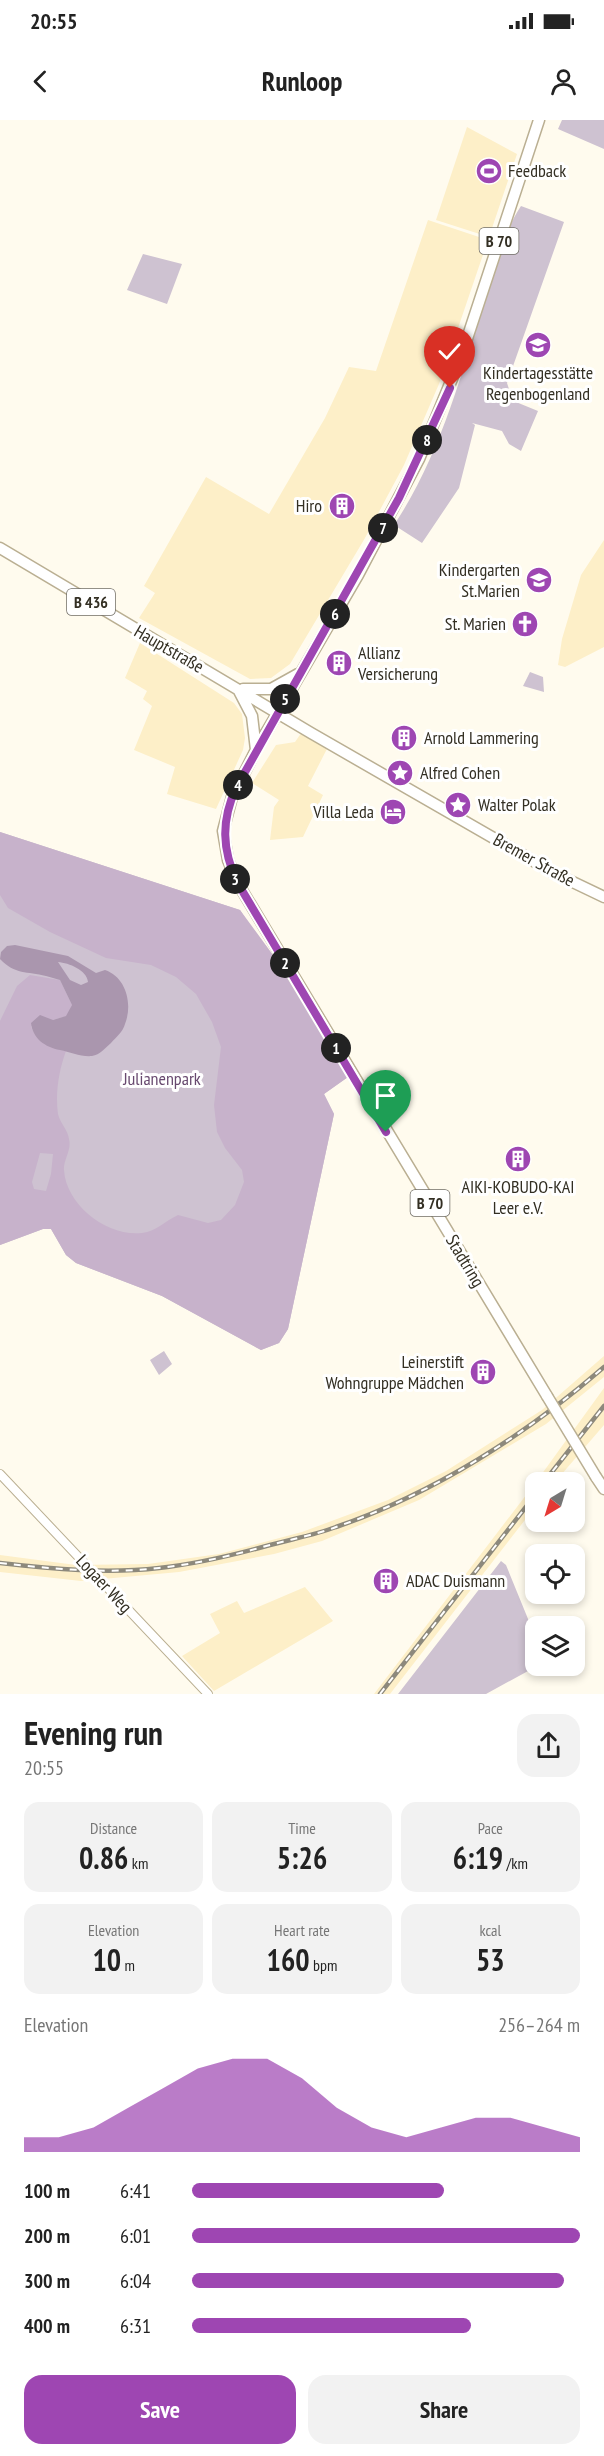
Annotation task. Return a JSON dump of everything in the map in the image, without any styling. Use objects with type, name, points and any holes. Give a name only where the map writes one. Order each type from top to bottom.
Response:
[{"type":"main road","name":"B 70","points":[[277,712],[358,575],[418,462],[461,357],[539,120]]},
{"type":"main road","name":"Hauptstraße","points":[[0,548],[141,634],[277,712]]},
{"type":"main road","points":[[236,687],[271,689],[300,673]]},
{"type":"main road","points":[[236,687],[252,716],[256,750]]},
{"type":"main road","name":"Stadtring","points":[[277,712],[227,811],[223,831],[231,870],[604,1489]]},
{"type":"main road","name":"Bremer Straße","points":[[277,712],[556,874],[604,897]]},
{"type":"street","name":"Logaer Weg","points":[[0,1474],[208,1694]]},
{"type":"shaded area","points":[[467,127],[517,154],[489,237],[436,220]]},
{"type":"shaded area","points":[[428,220],[488,240],[439,384],[404,465],[365,538],[290,664],[271,678],[250,679],[139,618],[155,593],[144,586],[206,477],[269,514],[325,418],[349,367],[376,371]]},
{"type":"shaded area","points":[[604,540],[604,647],[565,667],[558,665],[562,639],[581,575]]},
{"type":"shaded area","points":[[140,643],[234,703],[242,714],[245,738],[243,750],[216,809],[167,794],[175,767],[134,750],[152,706],[143,699],[147,691],[125,678]]},
{"type":"shaded area","points":[[304,729],[330,743],[308,786],[323,795],[303,837],[270,840],[274,807],[279,800],[252,783],[276,745],[295,742]]},
{"type":"shaded area","name":"Julianenpark","points":[[0,832],[240,910],[295,985],[348,1077],[324,1094],[334,1114],[288,1329],[279,1343],[261,1350],[162,1296],[76,1263],[66,1255],[51,1229],[43,1229],[0,1245],[0,1021],[17,986],[30,975],[60,980],[72,1005],[67,1016],[31,1026],[40,1040],[66,1051],[58,1082],[57,1106],[70,1143],[64,1166],[66,1183],[80,1206],[102,1224],[115,1230],[142,1233],[157,1228],[178,1215],[208,1223],[221,1220],[235,1205],[244,1182],[242,1170],[225,1148],[217,1132],[214,1105],[221,1047],[212,1022],[196,994],[176,977],[151,965],[106,958],[50,932],[8,908],[0,895]],"holes":[[[40,1153],[53,1154],[46,1191],[34,1189],[32,1182]]]},
{"type":"shaded area","points":[[15,945],[68,956],[96,973],[105,970],[112,974],[123,985],[128,1000],[127,1016],[121,1032],[102,1051],[92,1056],[55,1049],[37,1038],[31,1023],[40,1015],[53,1020],[66,1016],[72,1005],[60,980],[16,970],[0,959],[1,952],[7,946]],"holes":[[[58,962],[81,971],[88,982],[81,985],[70,980]]]},
{"type":"shaded area","points":[[604,1356],[604,1377],[546,1424],[419,1500],[322,1541],[274,1554],[179,1572],[81,1581],[0,1572],[0,1555],[76,1565],[148,1564],[219,1554],[302,1532],[388,1500],[446,1471],[542,1410]]},
{"type":"shaded area","points":[[604,1388],[604,1425],[564,1472],[543,1472]]},
{"type":"shaded area","points":[[525,1496],[525,1520],[390,1694],[374,1694]]},
{"type":"shaded area","points":[[305,1587],[333,1621],[214,1691],[182,1656],[220,1633],[210,1614],[237,1601],[244,1613]]},
{"type":"green space","points":[[562,120],[604,120],[604,149],[558,129]]},
{"type":"green space","points":[[521,206],[564,222],[507,383],[509,389],[506,398],[538,411],[521,451],[509,444],[502,431],[472,423],[475,425],[459,488],[422,543],[394,525],[424,472],[436,444],[457,387],[500,252]]},
{"type":"green space","points":[[143,254],[182,264],[167,304],[127,290]]},
{"type":"green space","points":[[530,672],[543,677],[544,692],[523,686]]},
{"type":"green space","name":"Julianenpark","points":[[0,832],[240,910],[348,1077],[324,1094],[334,1114],[288,1329],[279,1343],[261,1350],[162,1296],[76,1263],[66,1255],[51,1229],[43,1229],[0,1245]]},
{"type":"green space","points":[[164,1351],[172,1364],[159,1375],[150,1360]]},
{"type":"green space","points":[[501,1561],[506,1565],[527,1616],[525,1616],[525,1673],[486,1694],[398,1694]]},
{"type":"railway","points":[[0,1563],[100,1571],[159,1568],[215,1559],[328,1530],[408,1498],[478,1460],[543,1416],[604,1367]]},
{"type":"railway","points":[[552,1472],[604,1406]]},
{"type":"railway","points":[[380,1694],[525,1508]]},
{"type":"place","name":"Feedback","points":[[489,171]]},
{"type":"place","name":"Kindertagesstätte Regenbogenland","points":[[538,345]]},
{"type":"place","name":"Hiro","points":[[342,506]]},
{"type":"place","name":"Kindergarten St.Marien","points":[[539,580]]},
{"type":"place","name":"St. Marien","points":[[525,624]]},
{"type":"place","name":"Allianz Versicherung","points":[[339,663]]},
{"type":"place","name":"Arnold Lammering","points":[[404,738]]},
{"type":"place","name":"Alfred Cohen","points":[[400,773]]},
{"type":"place","name":"Walter Polak","points":[[458,805]]},
{"type":"place","name":"Villa Leda","points":[[393,812]]},
{"type":"place","name":"AIKI-KOBUDO-KAI Leer e.V.","points":[[518,1159]]},
{"type":"place","name":"Leinerstift Wohngruppe Mädchen","points":[[483,1372]]},
{"type":"place","name":"ADAC Duismann","points":[[386,1581]]},
{"type":"route","points":[[386,1132],[237,882],[228,860],[223,831],[227,811],[236,788],[358,575],[418,462],[450,388]]}]
